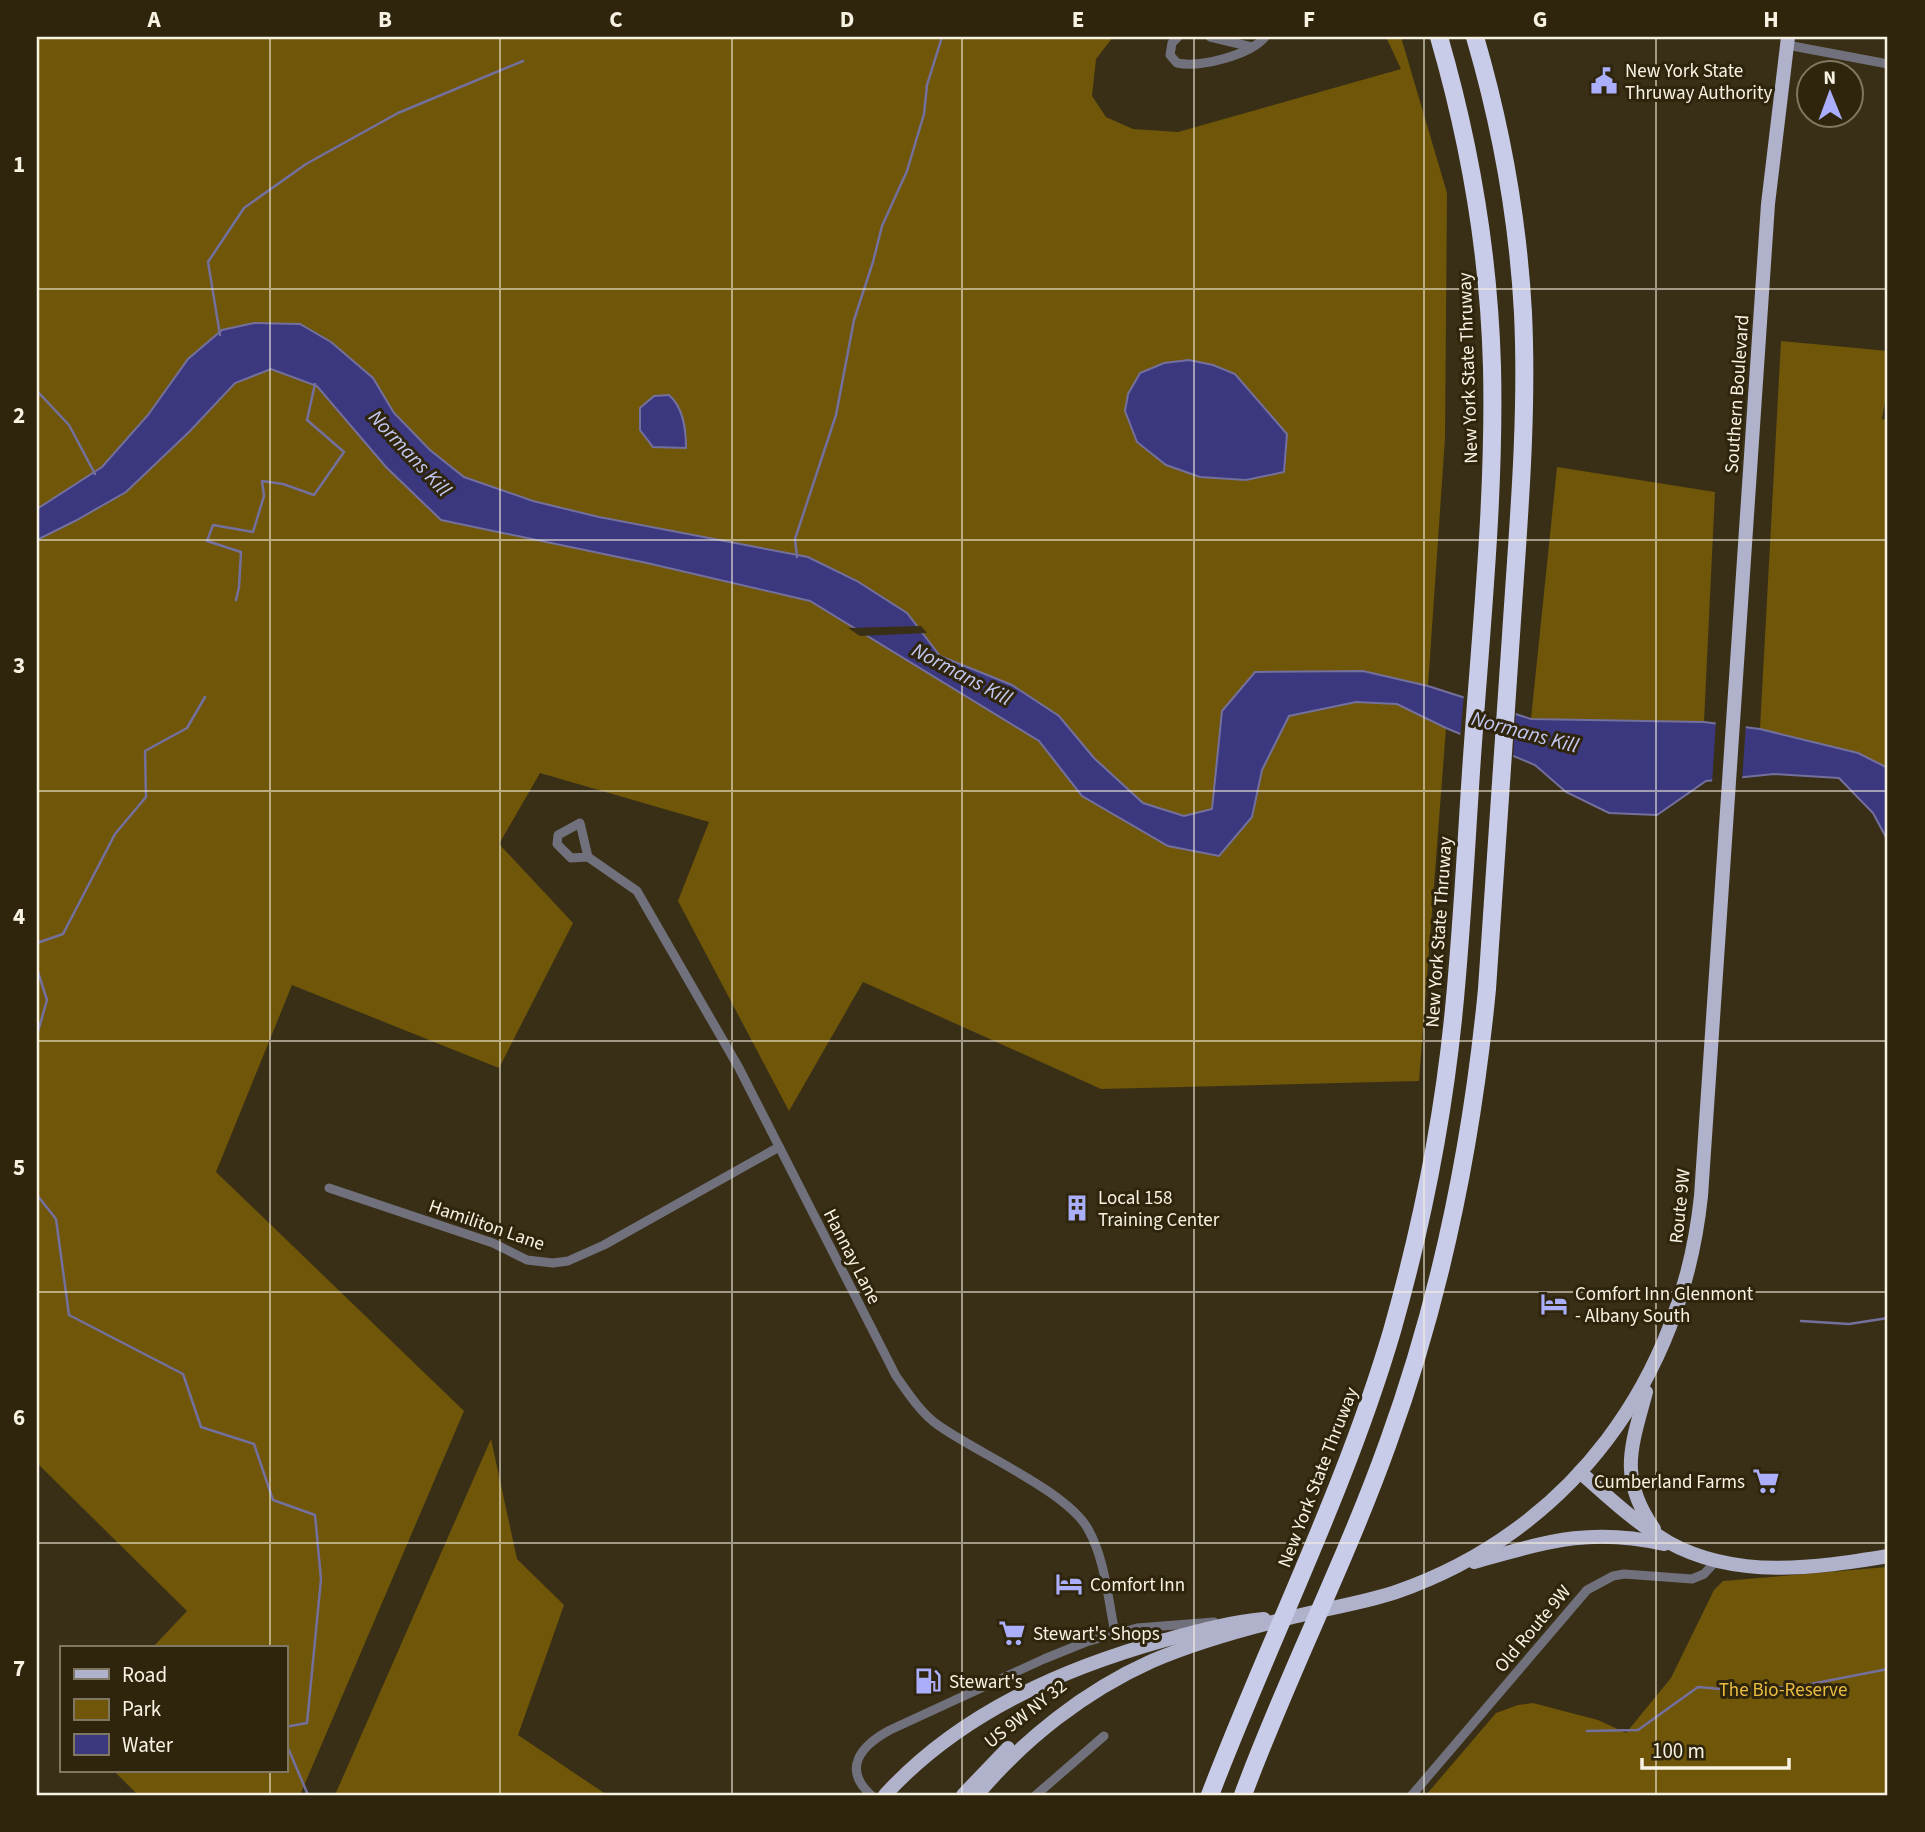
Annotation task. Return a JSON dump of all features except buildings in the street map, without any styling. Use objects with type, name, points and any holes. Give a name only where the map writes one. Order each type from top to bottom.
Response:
[{"type":"highway","name":"New York State Thruway","points":[[1210,1795],[1333,1501],[1371,1399],[1402,1295],[1423,1206],[1453,1022],[1485,573],[1493,417],[1487,289],[1478,212],[1439,37]]},
{"type":"highway","points":[[1243,1795],[1337,1571],[1400,1408],[1448,1235],[1465,1154],[1479,1061],[1487,989],[1522,469],[1524,378],[1522,300],[1508,180],[1493,104],[1475,37]]},
{"type":"main road","name":"Southern Boulevard","points":[[1730,754],[1768,205],[1787,41]]},
{"type":"main road","name":"Route 9W","points":[[1453,1568],[1519,1527],[1580,1472],[1627,1413],[1653,1367],[1681,1300],[1697,1228],[1730,754]]},
{"type":"main road","points":[[1653,1367],[1631,1450],[1630,1470],[1636,1498],[1658,1536]]},
{"type":"main road","points":[[1580,1472],[1658,1536],[1716,1561],[1756,1567],[1786,1567],[1835,1564],[1888,1556]]},
{"type":"main road","points":[[977,1795],[1027,1743],[1079,1704],[1121,1676],[1185,1648],[1293,1617],[1384,1596],[1453,1568],[1546,1542],[1592,1535],[1631,1537],[1679,1547]]},
{"type":"main road","points":[[885,1795],[959,1730],[1022,1693],[1125,1652],[1233,1622],[1293,1617]]},
{"type":"main road","name":"US 9W NY 32","points":[[963,1795],[1003,1753],[1045,1717],[1074,1696],[1121,1676]]},
{"type":"street","points":[[1178,37],[1172,43],[1170,55],[1173,60],[1182,64],[1219,59],[1254,47],[1265,37]]},
{"type":"street","points":[[1210,37],[1254,47]]},
{"type":"street","points":[[1787,41],[1888,64]]},
{"type":"street","name":"Hannay Lane","points":[[587,857],[637,891],[739,1068],[895,1376],[937,1425],[1048,1493],[1082,1520],[1095,1543],[1115,1633]]},
{"type":"street","name":"Hamiliton Lane","points":[[328,1188],[493,1244],[527,1260],[553,1263],[581,1256],[604,1245],[779,1147]]},
{"type":"street","name":"Old Route 9W","points":[[1412,1795],[1587,1590],[1606,1579],[1624,1574],[1692,1579],[1704,1574],[1716,1561]]},
{"type":"street","points":[[871,1795],[859,1782],[857,1763],[863,1749],[877,1737],[1044,1659],[1115,1633],[1161,1625],[1233,1622]]},
{"type":"street","points":[[1036,1795],[1104,1736]]},
{"type":"green space","points":[[37,37],[1113,37],[1096,59],[1092,96],[1106,117],[1133,129],[1178,132],[1401,69],[1386,37],[1401,37],[1447,193],[1445,438],[1428,686],[1363,671],[1222,711],[1212,809],[1184,816],[1142,803],[1094,758],[1059,716],[1012,685],[940,656],[907,613],[857,581],[809,557],[599,517],[533,501],[464,477],[431,450],[394,413],[373,378],[331,342],[188,359],[148,415],[102,467],[48,504],[37,508]]},
{"type":"green space","points":[[1781,341],[1888,351],[1888,384],[1882,419],[1888,420],[1888,768],[1858,753],[1760,729]]},
{"type":"green space","points":[[271,369],[317,386],[386,467],[441,520],[647,563],[810,601],[1040,741],[1082,796],[1168,846],[1252,817],[1262,770],[1289,716],[1356,702],[1397,704],[1446,728],[1419,1081],[1101,1089],[863,982],[789,1111],[678,901],[709,822],[540,773],[499,844],[573,923],[499,1068],[292,985],[216,1172],[464,1411],[300,1795],[138,1795],[115,1772],[287,1772],[287,1646],[154,1646],[187,1611],[37,1463],[37,540],[126,492],[189,432],[235,383]]},
{"type":"green space","points":[[1557,467],[1715,492],[1704,722],[1531,719]]},
{"type":"green space","points":[[491,1439],[517,1559],[564,1605],[518,1735],[607,1795],[335,1795]]},
{"type":"green space","name":"The Bio-Reserve","points":[[1888,1567],[1888,1795],[1426,1795],[1496,1713],[1518,1705],[1533,1703],[1598,1720],[1626,1733],[1671,1678],[1714,1590],[1723,1581]]},
{"type":"water","name":"Normans Kill","points":[[254,323],[300,324],[331,342],[373,378],[394,413],[430,450],[464,477],[533,501],[599,517],[808,557],[857,581],[907,613],[940,656],[1012,685],[1059,716],[1094,758],[1143,803],[1184,816],[1212,809],[1222,711],[1255,672],[1363,671],[1428,686],[1531,719],[1704,722],[1760,729],[1858,753],[1888,768],[1888,841],[1873,813],[1839,778],[1774,774],[1706,781],[1657,815],[1609,813],[1566,792],[1535,765],[1446,728],[1397,704],[1356,702],[1289,716],[1262,770],[1252,817],[1219,856],[1168,846],[1082,796],[1039,741],[810,601],[647,563],[441,520],[386,467],[317,386],[271,369],[235,383],[189,432],[126,492],[37,540],[37,509],[102,467],[148,415],[188,359],[222,330]]},
{"type":"water","points":[[1189,360],[1213,365],[1235,374],[1287,434],[1284,472],[1246,480],[1200,477],[1166,465],[1137,442],[1125,411],[1128,394],[1140,373],[1164,363]]},
{"type":"water","points":[[669,395],[681,413],[686,448],[653,447],[640,430],[640,408],[654,396]]},
{"type":"pier","points":[[921,626],[927,633],[860,636],[848,628]]},
{"type":"pier","points":[[1464,694],[1516,710],[1513,760],[1460,738]]},
{"type":"pier","points":[[1716,720],[1746,723],[1742,781],[1712,784]]},
{"type":"waterway","points":[[797,557],[795,539],[836,415],[854,320],[882,226],[907,171],[924,114],[927,85],[942,37]]},
{"type":"waterway","points":[[220,335],[208,262],[244,208],[306,164],[398,113],[523,61]]},
{"type":"waterway","points":[[236,600],[241,552],[207,541],[213,525],[253,532],[264,496],[262,481],[283,484],[314,495],[344,452],[307,420],[315,384]]},
{"type":"waterway","points":[[37,391],[69,425],[95,474]]},
{"type":"waterway","points":[[37,943],[63,934],[115,834],[146,797],[145,751],[187,728],[205,697]]},
{"type":"waterway","points":[[37,969],[47,1000],[37,1035]]},
{"type":"waterway","points":[[37,1195],[56,1219],[69,1315],[183,1374],[201,1427],[254,1444],[273,1500],[315,1515],[321,1579],[307,1723],[287,1727]]},
{"type":"waterway","points":[[1801,1321],[1849,1324],[1888,1318]]},
{"type":"waterway","points":[[1587,1731],[1638,1730],[1698,1687],[1744,1691],[1766,1686],[1790,1688],[1888,1669]]},
{"type":"waterway","points":[[287,1746],[308,1795]]},
{"type":"place","name":"New York State Thruway Authority","points":[[1604,81]]},
{"type":"place","name":"Local 158 Training Center","points":[[1077,1208]]},
{"type":"place","name":"Comfort Inn Glenmont - Albany South","points":[[1554,1304]]},
{"type":"place","name":"Cumberland Farms","points":[[1766,1481]]},
{"type":"place","name":"Comfort Inn","points":[[1069,1584]]},
{"type":"place","name":"Stewart's Shops","points":[[1012,1633]]},
{"type":"place","name":"Stewart's","points":[[928,1681]]}]
